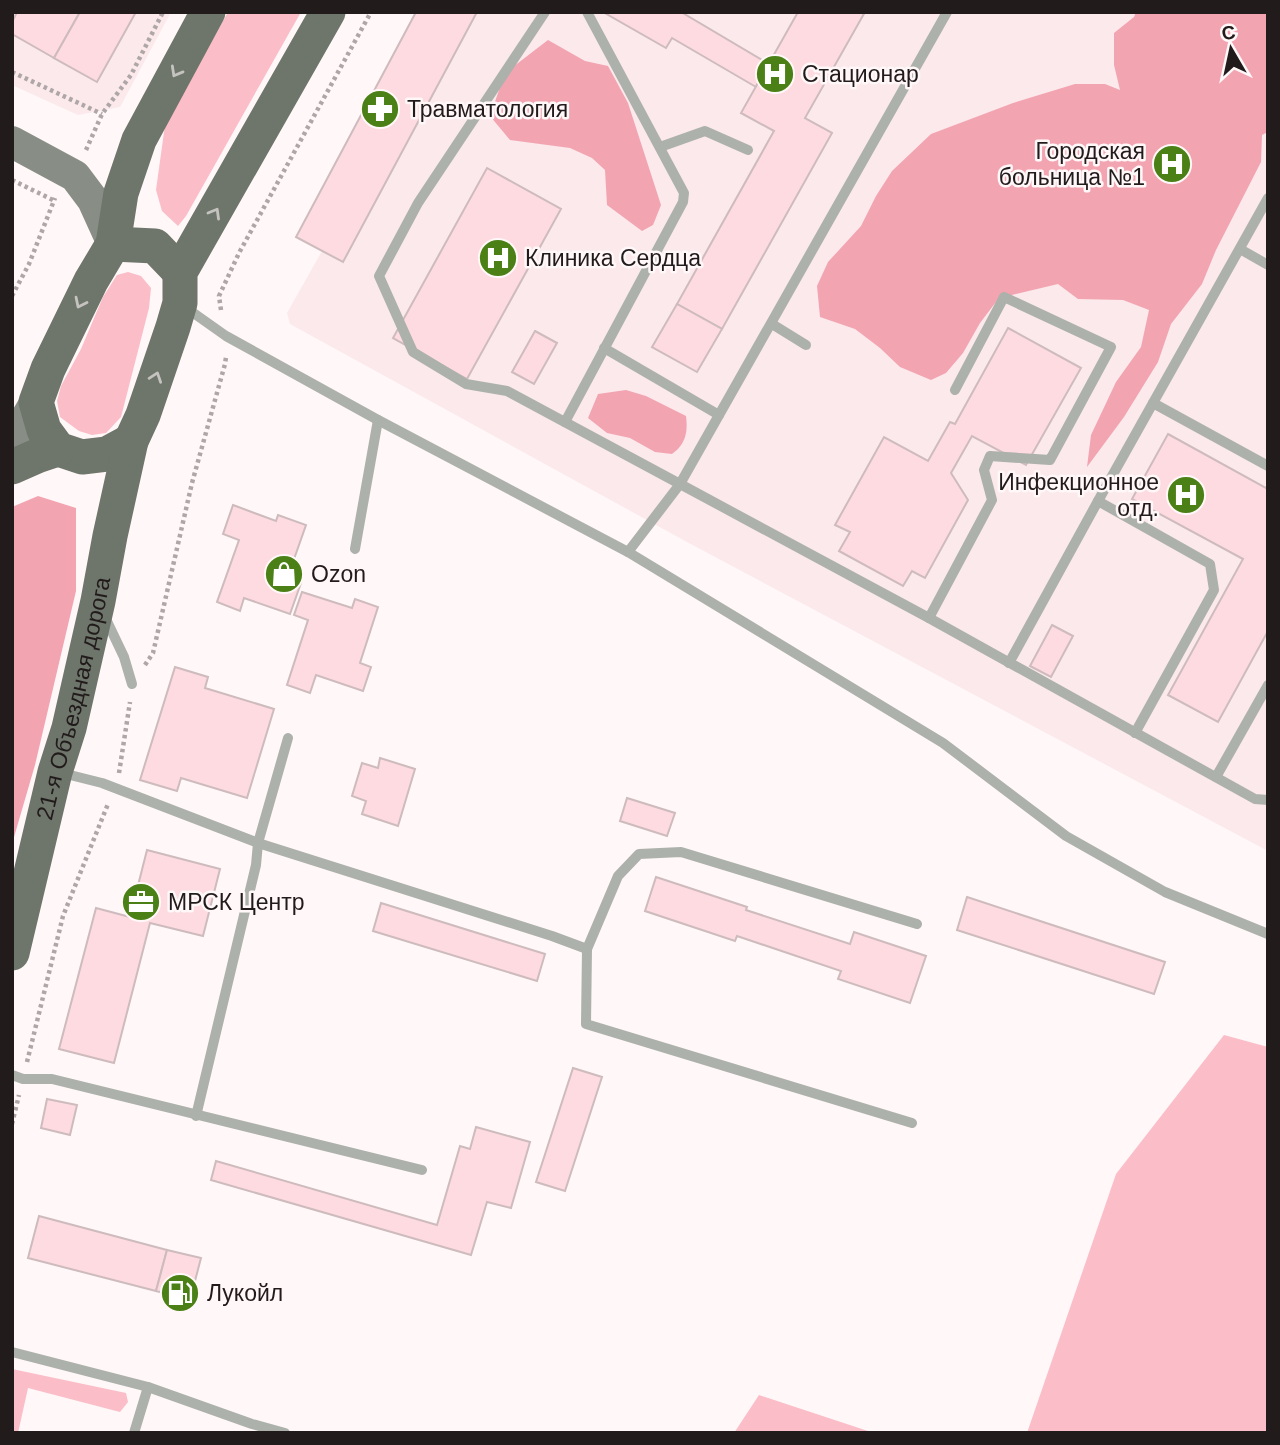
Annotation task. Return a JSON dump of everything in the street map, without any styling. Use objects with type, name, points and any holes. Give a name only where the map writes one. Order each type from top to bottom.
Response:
[{"type":"main road","points":[[12,442],[36,402],[48,369],[91,281],[113,244],[121,193],[139,140],[208,12]]},
{"type":"main road","name":"21-я Объездная дорога","points":[[12,953],[55,772],[69,728],[131,441],[143,415],[180,288],[328,12]]},
{"type":"main road","points":[[12,142],[75,177],[93,200],[113,244]]},
{"type":"main road","points":[[113,244],[155,246],[180,288]]},
{"type":"main road","points":[[36,402],[44,430],[93,473],[103,500],[110,536]]},
{"type":"main road","points":[[12,467],[37,456],[107,454],[131,441]]},
{"type":"lane","points":[[545,12],[418,203],[379,276],[413,352],[466,384],[507,391],[929,618],[1255,799],[1268,800]]},
{"type":"lane","points":[[565,422],[683,202],[684,193],[587,12]]},
{"type":"lane","points":[[628,552],[680,484],[947,12]]},
{"type":"lane","points":[[660,147],[705,131],[748,149]]},
{"type":"lane","points":[[1009,663],[1268,198]]},
{"type":"lane","points":[[1240,249],[1268,265]]},
{"type":"lane","points":[[180,288],[226,335],[378,420],[628,552],[943,743],[1066,836],[1166,892],[1268,934]]},
{"type":"lane","points":[[929,618],[992,500],[984,470],[990,456],[1050,460],[1111,347],[1004,297],[954,390]]},
{"type":"lane","points":[[772,324],[806,345]]},
{"type":"lane","points":[[604,348],[719,415]]},
{"type":"lane","points":[[1153,403],[1268,466]]},
{"type":"lane","points":[[355,549],[378,420]]},
{"type":"lane","points":[[1098,501],[1210,564],[1214,590],[1135,733]]},
{"type":"lane","points":[[98,601],[124,657],[132,684]]},
{"type":"lane","points":[[1216,777],[1268,685]]},
{"type":"lane","points":[[196,1116],[256,865],[258,843],[288,738]]},
{"type":"lane","points":[[102,783],[107,770]]},
{"type":"lane","points":[[55,772],[115,787],[258,843],[587,949]]},
{"type":"lane","points":[[912,1123],[586,1024],[587,949],[618,876],[639,854],[681,852],[917,924]]},
{"type":"lane","points":[[18,1077],[52,1079],[422,1170]]},
{"type":"lane","points":[[12,1352],[148,1387],[250,1428],[285,1433]]},
{"type":"lane","points":[[134,1433],[148,1387]]},
{"type":"path","points":[[12,1124],[18,1077],[63,916],[115,787],[121,764],[132,684],[153,653],[192,483],[225,364],[226,335],[219,296],[239,253],[371,12]]},
{"type":"path","points":[[12,72],[102,114]]},
{"type":"path","points":[[14,182],[53,200]]},
{"type":"shaded area","points":[[12,12],[171,12],[120,107],[78,115],[12,85]]},
{"type":"shaded area","points":[[228,12],[301,12],[178,226],[162,211],[156,190],[165,125]]},
{"type":"shaded area","points":[[477,12],[1268,12],[1268,851],[687,542],[290,324],[287,313],[322,251],[343,262]]},
{"type":"shaded area","points":[[1136,12],[1268,12],[1268,132],[1262,135],[1261,162],[1216,250],[1202,284],[1171,324],[1158,362],[1124,417],[1087,467],[1091,435],[1116,382],[1141,347],[1149,310],[1123,300],[1078,299],[1058,284],[999,298],[980,323],[963,353],[946,373],[931,380],[900,367],[855,329],[820,317],[817,286],[828,262],[861,226],[892,171],[931,134],[1013,103],[1075,84],[1105,84],[1120,90],[1114,65],[1114,33],[1134,17]]},
{"type":"shaded area","points":[[548,40],[585,61],[608,66],[628,103],[661,205],[653,225],[642,231],[607,205],[605,170],[592,158],[570,148],[510,140],[490,116],[505,73]]},
{"type":"shaded area","points":[[128,272],[141,276],[151,288],[149,308],[121,417],[106,433],[92,435],[79,431],[60,417],[57,401],[61,386],[81,349],[103,297],[117,275]]},
{"type":"shaded area","points":[[626,390],[646,396],[686,416],[685,437],[672,454],[655,452],[630,438],[607,433],[588,418],[598,394]]},
{"type":"shaded area","points":[[38,496],[76,508],[76,591],[35,765],[12,844],[12,507]]},
{"type":"shaded area","points":[[1224,1035],[1268,1047],[1268,1433],[1027,1433],[1116,1174]]},
{"type":"shaded area","points":[[12,1369],[126,1393],[128,1402],[120,1412],[28,1388],[18,1433],[12,1433]]},
{"type":"shaded area","points":[[759,1395],[874,1433],[734,1433]]},
{"type":"building","points":[[17,12],[80,12],[54,58],[12,34],[12,22]]},
{"type":"building","points":[[80,12],[136,12],[97,82],[54,58]]},
{"type":"building","points":[[416,12],[477,12],[343,262],[296,237]]},
{"type":"building","points":[[603,12],[681,12],[769,64],[756,87],[672,38],[666,48]]},
{"type":"building","points":[[798,12],[865,12],[805,118],[832,133],[722,329],[677,304],[774,131],[741,113]]},
{"type":"building","points":[[487,168],[561,209],[467,379],[393,338]]},
{"type":"building","points":[[677,304],[722,329],[697,372],[652,347]]},
{"type":"building","points":[[1008,328],[1081,368],[1026,465],[972,436],[951,473],[968,500],[925,578],[912,571],[903,586],[839,551],[850,532],[835,525],[884,437],[928,461],[950,422],[955,424]]},
{"type":"building","points":[[535,331],[557,343],[534,384],[512,372]]},
{"type":"building","points":[[1168,434],[1268,489],[1268,631],[1218,722],[1168,695],[1243,559],[1132,499]]},
{"type":"building","points":[[233,505],[276,521],[278,515],[306,525],[287,579],[301,583],[290,614],[244,598],[240,611],[217,602],[239,540],[223,534]]},
{"type":"building","points":[[302,592],[352,608],[355,599],[378,607],[360,663],[371,667],[363,691],[316,675],[310,693],[287,685],[308,620],[294,615]]},
{"type":"building","points":[[1052,625],[1073,636],[1051,677],[1030,666]]},
{"type":"building","points":[[175,667],[208,677],[205,688],[274,709],[247,798],[181,778],[177,791],[140,780]]},
{"type":"building","points":[[380,758],[415,769],[398,826],[362,814],[366,801],[352,796],[362,763],[378,768]]},
{"type":"building","points":[[627,798],[675,813],[667,836],[620,821]]},
{"type":"building","points":[[147,850],[220,869],[203,936],[150,923],[114,1063],[59,1049],[96,908],[130,917]]},
{"type":"building","points":[[656,877],[850,944],[854,932],[926,956],[910,1003],[838,979],[841,971],[737,936],[735,941],[645,911]]},
{"type":"building","points":[[967,897],[1165,962],[1154,994],[957,930]]},
{"type":"building","points":[[381,903],[545,954],[537,981],[373,931]]},
{"type":"building","points":[[573,1068],[602,1077],[565,1191],[536,1182]]},
{"type":"building","points":[[47,1099],[77,1105],[70,1135],[41,1128]]},
{"type":"building","points":[[476,1127],[530,1142],[511,1208],[487,1202],[471,1255],[211,1180],[216,1161],[437,1225],[460,1146],[470,1149]]},
{"type":"building","points":[[39,1216],[167,1250],[156,1291],[28,1258]]},
{"type":"building","points":[[167,1250],[201,1258],[190,1300],[156,1291]]},
{"type":"place","name":"Стационар","points":[[775,74]]},
{"type":"place","name":"Травматология","points":[[380,109]]},
{"type":"place","name":"Городская больница №1","points":[[1172,164]]},
{"type":"place","name":"Клиника Сердца","points":[[498,258]]},
{"type":"place","name":"Инфекционное отд.","points":[[1186,495]]},
{"type":"place","name":"Ozon","points":[[284,574]]},
{"type":"place","name":"МРСК Центр","points":[[141,902]]},
{"type":"place","name":"Лукойл","points":[[180,1293]]}]
